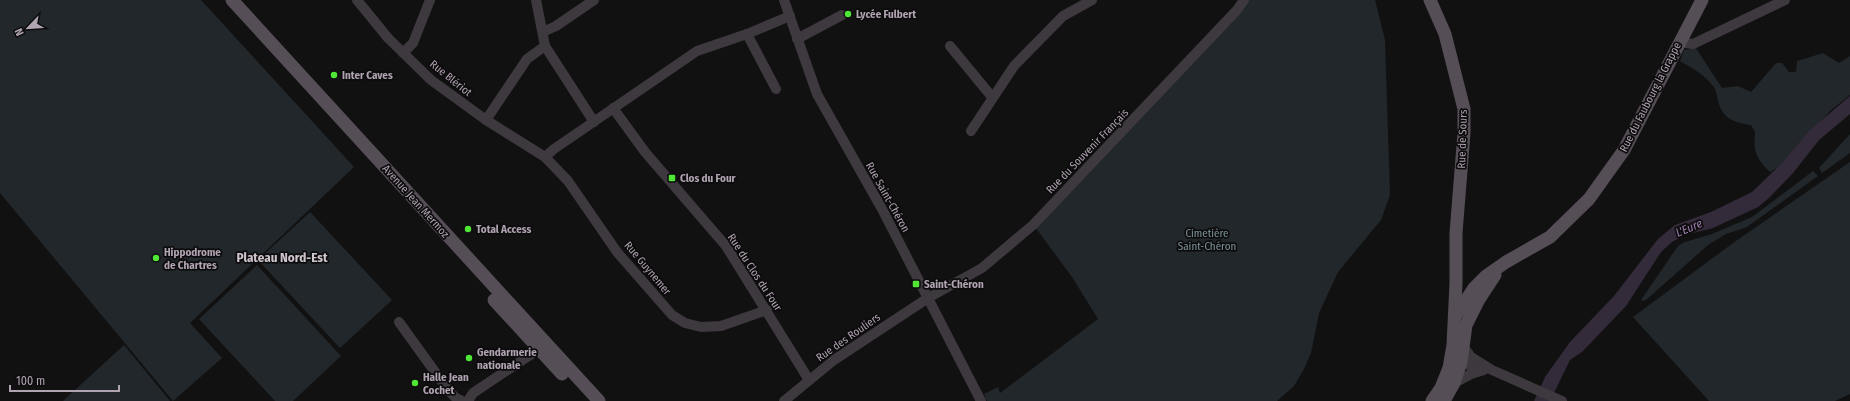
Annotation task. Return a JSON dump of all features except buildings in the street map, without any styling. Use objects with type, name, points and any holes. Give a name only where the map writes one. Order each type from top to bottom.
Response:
[{"type":"main road","name":"Avenue Jean Mermoz","points":[[225,0],[543,347],[600,401]]},
{"type":"main road","name":"Avenue Jean Mermoz","points":[[232,0],[543,347],[588,401]]},
{"type":"main road","name":"Rue de Sours","points":[[1430,0],[1445,34],[1464,109],[1464,133],[1456,233],[1456,283],[1458,311],[1466,325]]},
{"type":"main road","name":"Rue du Faubourg la Grappe","points":[[1444,401],[1466,360],[1458,345],[1458,311],[1474,288],[1486,276],[1501,265],[1550,237],[1589,199],[1624,150],[1702,0]]},
{"type":"main road","name":"Rue du Faubourg la Grappe","points":[[1432,401],[1441,388],[1466,325],[1501,265]]},
{"type":"main road","points":[[1456,283],[1474,288]]},
{"type":"street","name":"Rue Blériot","points":[[357,0],[403,53],[432,80],[486,120],[545,157]]},
{"type":"street","points":[[403,53],[413,43],[430,0]]},
{"type":"street","points":[[536,0],[545,46],[594,122]]},
{"type":"street","points":[[543,32],[556,26],[594,0]]},
{"type":"street","name":"Rue Saint-Chéron","points":[[784,0],[817,94],[882,209],[981,401]]},
{"type":"street","points":[[971,130],[1014,66],[1063,16],[1092,0]]},
{"type":"street","name":"Rue du Souvenir Français","points":[[928,298],[982,268],[1033,225],[1232,16],[1244,0]]},
{"type":"street","points":[[1679,42],[1689,45],[1693,44],[1785,0]]},
{"type":"street","points":[[797,39],[842,15]]},
{"type":"street","points":[[545,157],[554,149],[697,51],[747,34],[790,16]]},
{"type":"street","points":[[747,34],[776,89]]},
{"type":"street","points":[[486,120],[527,59],[545,46]]},
{"type":"street","points":[[950,46],[992,98]]},
{"type":"street","name":"Rue du Clos du Four","points":[[613,108],[645,152],[726,246],[809,380]]},
{"type":"street","name":"Rue Guynemer","points":[[545,157],[568,182],[617,252],[672,315],[685,323],[701,327],[721,326],[766,310]]},
{"type":"street","name":"Rue des Rouliers","points":[[784,401],[834,360],[928,298]]},
{"type":"street","points":[[399,322],[448,390],[456,398],[462,401]]},
{"type":"street","points":[[468,401],[473,393],[543,347]]},
{"type":"street","points":[[1449,368],[1466,360],[1562,401]]},
{"type":"street","points":[[1454,383],[1487,370]]},
{"type":"green space","name":"Hippodrome de Chartres","points":[[0,0],[201,0],[354,167],[190,323],[222,358],[173,401],[0,193]]},
{"type":"green space","name":"Cimetière Saint-Chéron","points":[[1249,0],[1375,0],[1385,40],[1390,195],[1381,220],[1338,272],[1319,313],[1311,353],[1294,386],[1277,401],[987,401],[984,394],[998,387],[1000,393],[1098,319],[1072,277],[1035,227]]},
{"type":"green space","points":[[1696,48],[1722,88],[1738,86],[1751,92],[1776,63],[1782,63],[1789,72],[1796,72],[1797,61],[1823,53],[1839,63],[1850,56],[1850,95],[1830,111],[1787,162],[1770,172],[1761,163],[1756,154],[1755,132],[1751,125],[1739,123],[1726,116],[1720,107],[1715,89],[1710,82],[1698,72],[1680,61],[1684,50]]},
{"type":"green space","points":[[1850,134],[1850,153],[1822,173],[1819,168]]},
{"type":"green space","points":[[1850,162],[1850,394],[1835,401],[1709,401],[1633,317],[1733,243]]},
{"type":"green space","points":[[1813,171],[1818,176],[1747,227],[1726,234],[1708,245],[1646,300],[1641,300],[1678,246],[1685,242],[1712,234],[1752,217]]},
{"type":"green space","points":[[310,212],[392,300],[340,348],[258,260]]},
{"type":"green space","points":[[257,265],[341,356],[293,401],[275,401],[199,319]]},
{"type":"green space","points":[[124,345],[170,401],[63,401]]},
{"type":"water","name":"L'Eure","points":[[1850,96],[1850,114],[1819,140],[1793,173],[1769,198],[1758,207],[1713,228],[1685,235],[1672,242],[1661,252],[1626,306],[1582,352],[1570,360],[1550,401],[1534,401],[1545,377],[1570,342],[1614,296],[1658,239],[1675,225],[1711,212],[1752,192],[1782,163],[1810,130]]},
{"type":"place","name":"Lycée Fulbert","points":[[848,14]]},
{"type":"place","name":"Inter Caves","points":[[334,75]]},
{"type":"place","name":"Clos du Four","points":[[672,178]]},
{"type":"place","name":"Total Access","points":[[468,229]]},
{"type":"place","name":"Hippodrome de Chartres","points":[[156,258]]},
{"type":"place","name":"Saint-Chéron","points":[[916,284]]},
{"type":"place","name":"Gendarmerie nationale","points":[[469,358]]},
{"type":"place","name":"Halle Jean Cochet","points":[[415,383]]},
{"type":"district","name":"Plateau Nord-Est","points":[[282,257]]}]
